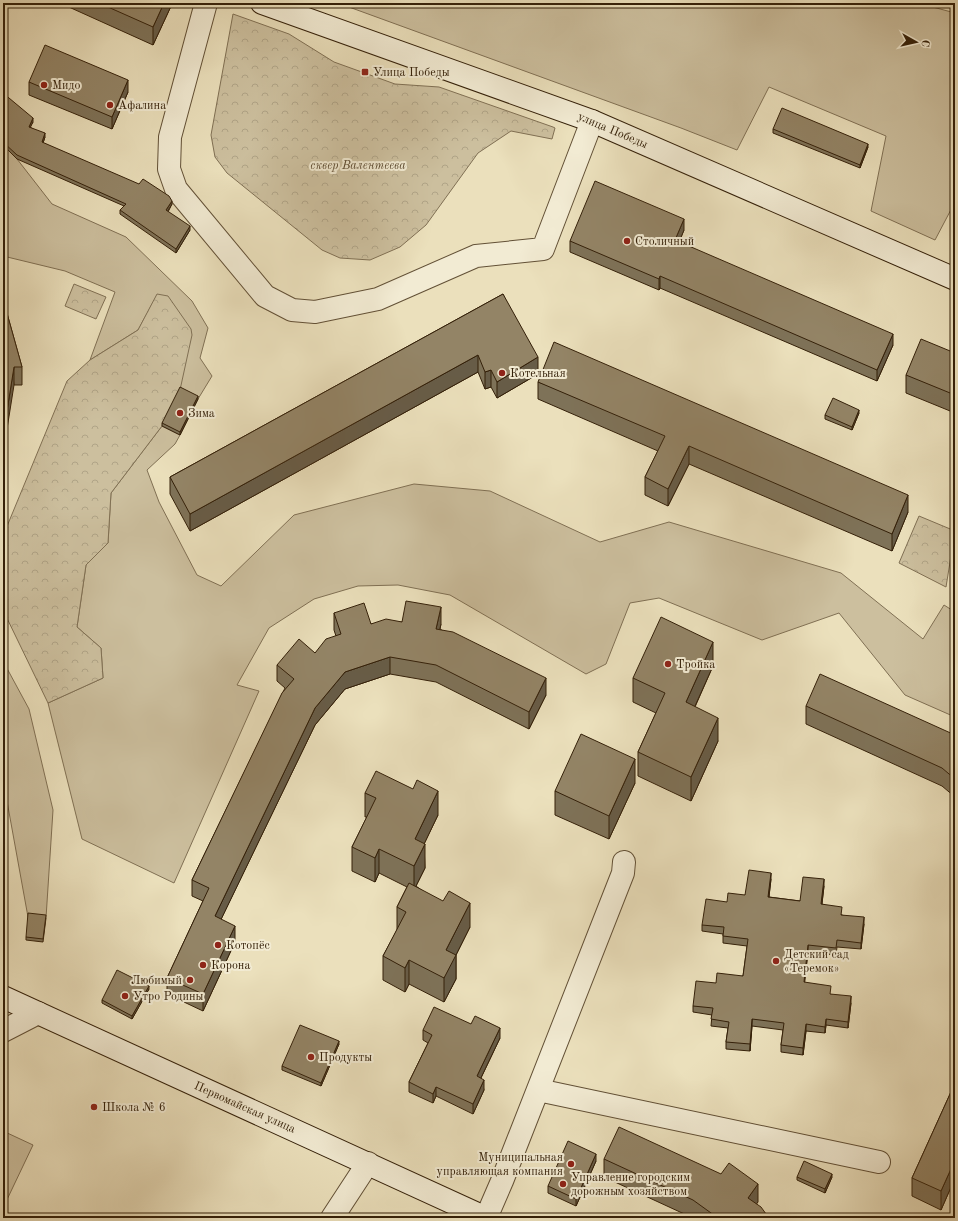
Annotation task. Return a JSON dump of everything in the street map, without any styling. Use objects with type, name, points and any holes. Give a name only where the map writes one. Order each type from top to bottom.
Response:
[{"type":"street","points":[[206,3],[170,137],[170,169],[176,189],[265,296],[292,310],[315,312],[378,299],[476,256],[543,249],[592,121]]},
{"type":"street","name":"улица Победы","points":[[262,3],[592,121],[955,279]]},
{"type":"street","points":[[486,1218],[623,873],[624,862]]},
{"type":"street","name":"Первомайская улица","points":[[3,997],[486,1218]]},
{"type":"street","points":[[3,1031],[38,1013]]},
{"type":"street","points":[[538,1090],[879,1162]]},
{"type":"street","points":[[332,1218],[368,1163]]},
{"type":"green space","points":[[338,3],[918,3],[955,13],[955,202],[935,240],[871,211],[886,136],[769,87],[737,150],[681,128]]},
{"type":"green space","name":"сквер Валентеева","points":[[233,14],[289,34],[334,62],[395,84],[439,87],[553,127],[555,128],[552,139],[511,131],[478,153],[426,225],[400,247],[370,260],[340,258],[322,250],[227,173],[215,157],[211,135]]},
{"type":"green space","points":[[3,145],[17,159],[52,204],[126,237],[192,301],[208,328],[200,358],[212,376],[198,399],[180,390],[157,295],[138,330],[90,360],[115,292],[65,271],[3,256]]},
{"type":"green space","points":[[74,284],[106,297],[96,319],[65,306]]},
{"type":"green space","points":[[157,294],[168,296],[191,329],[192,335],[180,390],[162,426],[111,493],[108,543],[86,565],[77,627],[101,648],[103,678],[48,703],[3,610],[3,536],[67,381],[90,360],[138,330]]},
{"type":"green space","points":[[162,426],[180,435],[175,444],[147,470],[159,502],[197,575],[221,586],[294,515],[414,484],[490,491],[600,542],[669,522],[841,573],[923,639],[944,605],[955,612],[955,717],[905,695],[839,613],[762,640],[659,598],[630,603],[606,664],[586,674],[450,595],[398,585],[358,586],[314,599],[269,628],[237,685],[259,691],[174,883],[82,839],[48,703],[103,678],[101,648],[77,627],[86,565],[108,543],[111,493]]},
{"type":"green space","points":[[919,516],[955,531],[946,587],[899,563]]},
{"type":"green space","points":[[3,661],[29,709],[53,810],[46,918],[28,917],[3,779]]},
{"type":"green space","points":[[3,1131],[33,1145],[3,1208]]},
{"type":"building","points":[[99,3],[164,3],[153,27]]},
{"type":"building","points":[[45,45],[128,80],[112,117],[29,82]]},
{"type":"building","points":[[3,93],[33,118],[29,127],[45,133],[42,142],[139,184],[143,179],[169,196],[172,201],[166,210],[190,226],[176,249],[120,210],[126,204],[17,155],[3,142]]},
{"type":"building","points":[[782,108],[868,144],[860,165],[773,129]]},
{"type":"building","points":[[595,181],[684,219],[675,240],[893,334],[877,370],[660,276],[659,279],[570,241]]},
{"type":"building","points":[[955,196],[955,205],[951,203]]},
{"type":"building","points":[[503,294],[538,357],[497,382],[491,370],[485,372],[478,355],[190,514],[170,477]]},
{"type":"building","points":[[3,299],[22,367],[14,367],[3,436]]},
{"type":"building","points":[[921,339],[955,353],[955,395],[906,375]]},
{"type":"building","points":[[554,342],[908,495],[892,534],[689,446],[668,489],[645,477],[665,436],[538,382]]},
{"type":"building","name":"Зима","points":[[180,387],[198,396],[180,432],[162,423]]},
{"type":"building","points":[[833,398],[859,410],[852,427],[825,415]]},
{"type":"building","points":[[406,601],[441,607],[436,629],[453,632],[546,678],[529,712],[436,665],[390,657],[345,672],[315,708],[215,916],[235,926],[203,994],[167,978],[209,888],[192,880],[282,693],[294,679],[277,665],[299,639],[315,653],[326,639],[341,634],[334,613],[364,603],[371,624],[386,619],[402,622]]},
{"type":"building","points":[[661,617],[713,642],[686,702],[718,718],[691,777],[638,752],[665,693],[633,678]]},
{"type":"building","points":[[820,674],[955,735],[955,779],[942,768],[806,706]]},
{"type":"building","points":[[581,734],[635,759],[609,816],[555,791]]},
{"type":"building","points":[[376,771],[413,789],[417,780],[438,791],[415,839],[425,844],[414,866],[379,849],[375,858],[352,847],[376,798],[365,793]]},
{"type":"building","points":[[749,870],[771,873],[768,897],[800,901],[803,877],[824,879],[821,904],[842,907],[841,915],[864,917],[861,943],[837,940],[836,948],[808,945],[804,982],[831,986],[830,994],[851,996],[848,1022],[826,1019],[825,1027],[806,1024],[803,1048],[781,1045],[784,1023],[752,1019],[750,1044],[726,1042],[729,1022],[711,1019],[713,1008],[693,1006],[696,981],[716,983],[717,973],[743,976],[748,939],[723,936],[724,927],[702,925],[706,899],[727,902],[728,893],[745,895]]},
{"type":"building","points":[[409,883],[443,901],[449,891],[470,903],[446,950],[456,955],[444,978],[409,960],[405,968],[383,956],[406,912],[397,907]]},
{"type":"building","points":[[28,913],[46,915],[43,939],[26,937]]},
{"type":"building","name":"Утро Родины","points":[[117,970],[149,986],[132,1016],[102,1000]]},
{"type":"building","points":[[434,1007],[471,1024],[475,1016],[500,1028],[477,1076],[484,1080],[473,1104],[436,1087],[433,1094],[409,1082],[432,1035],[423,1030]]},
{"type":"building","name":"Продукты","points":[[300,1025],[339,1041],[321,1083],[282,1066]]},
{"type":"building","points":[[955,1083],[955,1160],[941,1191],[912,1178]]},
{"type":"building","points":[[619,1127],[721,1174],[729,1163],[758,1184],[748,1198],[761,1207],[769,1218],[718,1218],[693,1200],[604,1159]]},
{"type":"building","points":[[568,1141],[596,1154],[576,1199],[548,1186]]},
{"type":"building","points":[[804,1161],[832,1174],[825,1189],[797,1177]]},
{"type":"place","name":"Улица Победы","points":[[365,72]]},
{"type":"place","name":"Мидо","points":[[44,85]]},
{"type":"place","name":"Афалина","points":[[110,105]]},
{"type":"place","name":"Столичный","points":[[627,241]]},
{"type":"place","name":"Котельная","points":[[502,373]]},
{"type":"place","name":"Зима","points":[[180,413]]},
{"type":"place","name":"Тройка","points":[[668,664]]},
{"type":"place","name":"Котопёс","points":[[218,945]]},
{"type":"place","name":"Детский сад «Теремок»","points":[[776,961]]},
{"type":"place","name":"Корона","points":[[203,965]]},
{"type":"place","name":"Любимый","points":[[190,980]]},
{"type":"place","name":"Утро Родины","points":[[125,996]]},
{"type":"place","name":"Продукты","points":[[311,1057]]},
{"type":"place","name":"Школа № 6","points":[[94,1107]]},
{"type":"place","name":"Муниципальная управляющая компания","points":[[571,1164]]},
{"type":"place","name":"Управление городским дорожным хозяйством","points":[[563,1184]]}]
